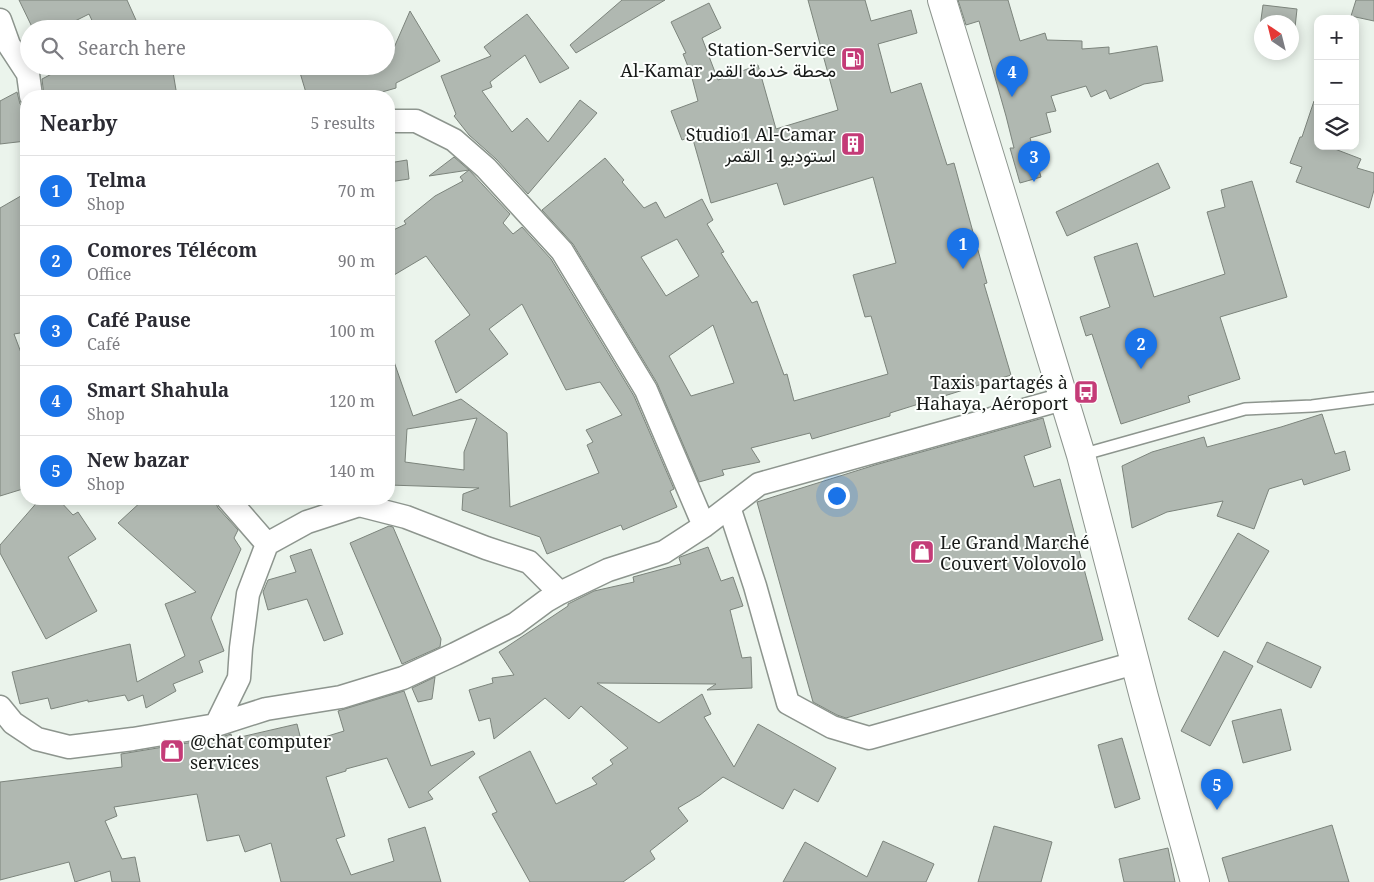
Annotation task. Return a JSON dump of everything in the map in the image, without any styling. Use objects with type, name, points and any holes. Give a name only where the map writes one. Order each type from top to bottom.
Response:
[{"type":"street","points":[[942,0],[1081,455],[1194,882]]},
{"type":"street","points":[[0,20],[9,45],[20,62]]},
{"type":"street","points":[[28,75],[30,90]]},
{"type":"street","points":[[395,121],[416,120],[454,140],[486,168],[562,251],[646,390],[704,526]]},
{"type":"street","points":[[0,707],[13,723],[37,739],[68,747],[133,739],[216,725],[266,709],[341,697],[403,678],[515,624],[560,593],[608,570],[664,552],[704,526],[759,484],[1063,399]]},
{"type":"street","points":[[233,505],[267,544]]},
{"type":"street","points":[[216,725],[239,678],[248,594],[267,544],[307,522],[359,506],[406,517],[486,548],[529,562],[560,593]]},
{"type":"street","points":[[729,507],[755,586],[788,703],[832,727],[870,738],[1135,663]]},
{"type":"lane","points":[[1081,455],[1245,409],[1312,406],[1374,398]]},
{"type":"building","points":[[19,0],[127,0],[136,20],[92,20],[89,14],[77,20],[29,20]]},
{"type":"building","points":[[622,0],[665,0],[576,53],[570,45]]},
{"type":"building","points":[[808,0],[865,0],[871,21],[911,10],[917,33],[878,44],[891,93],[921,83],[947,165],[954,163],[987,283],[984,284],[1011,375],[890,413],[890,416],[812,439],[810,433],[751,448],[760,462],[722,470],[724,475],[699,482],[657,383],[573,244],[542,210],[605,158],[644,208],[656,202],[665,218],[702,199],[713,220],[707,224],[724,252],[721,253],[752,303],[757,301],[784,375],[787,374],[794,401],[888,374],[871,316],[865,317],[853,275],[896,263],[873,177],[784,205],[777,183],[711,203],[692,136],[682,140],[671,111],[698,101],[691,74],[683,54],[686,53],[671,22],[709,3],[721,28],[702,38],[718,80],[758,65],[776,129],[838,110]],"holes":[[[677,239],[699,276],[666,296],[641,257]],[[713,325],[734,383],[691,396],[669,356]]]},
{"type":"building","points":[[958,0],[1008,0],[1020,41],[1045,33],[1047,40],[1082,41],[1082,49],[1109,47],[1109,54],[1157,46],[1163,81],[1144,84],[1110,99],[1106,90],[1091,97],[1086,86],[1051,96],[1056,111],[1046,113],[1051,132],[1030,138],[1041,177],[1020,183],[1010,148],[1014,148],[1006,116],[979,21],[966,25]]},
{"type":"building","points":[[1356,0],[1374,0],[1374,21],[1359,18],[1359,15],[1351,15]]},
{"type":"building","points":[[1263,5],[1297,9],[1296,15],[1262,15]]},
{"type":"building","points":[[410,11],[440,61],[396,83],[396,88],[389,90],[305,90],[301,75],[395,75],[395,45]]},
{"type":"building","points":[[527,14],[569,68],[540,83],[525,55],[490,82],[492,87],[482,91],[512,132],[527,118],[548,142],[580,100],[597,113],[528,194],[496,159],[469,135],[454,116],[456,114],[441,76],[491,56],[484,47]]},
{"type":"building","points":[[50,75],[174,75],[176,90],[43,90],[42,79]]},
{"type":"building","points":[[17,92],[20,104],[20,142],[0,144],[0,101]]},
{"type":"building","points":[[1314,101],[1314,150],[1337,150],[1361,159],[1357,168],[1374,173],[1374,190],[1369,208],[1296,182],[1302,167],[1290,163],[1300,137],[1302,137]]},
{"type":"building","points":[[454,157],[469,170],[429,176]]},
{"type":"building","points":[[407,160],[409,179],[395,181],[395,162]]},
{"type":"building","points":[[1158,163],[1170,188],[1067,236],[1056,212]]},
{"type":"building","points":[[469,170],[510,214],[503,223],[513,234],[522,227],[551,259],[634,396],[674,489],[670,491],[677,507],[623,530],[621,525],[547,554],[540,537],[462,510],[463,494],[479,488],[395,485],[395,365],[413,416],[461,399],[507,433],[510,507],[599,473],[587,445],[593,442],[586,430],[622,415],[600,382],[566,390],[522,304],[489,329],[508,354],[456,393],[435,341],[470,315],[426,256],[395,274],[395,229],[406,224],[404,221],[435,196],[463,181],[460,177]],"holes":[[[477,418],[464,452],[464,470],[405,462],[407,429]]]},
{"type":"building","points":[[1252,181],[1287,297],[1220,317],[1240,379],[1188,396],[1190,402],[1121,424],[1092,334],[1086,336],[1080,317],[1110,307],[1094,257],[1137,243],[1154,297],[1225,274],[1207,212],[1225,207],[1221,190]]},
{"type":"building","points":[[20,196],[20,333],[14,334],[20,350],[20,490],[0,496],[0,208]]},
{"type":"building","points":[[1322,414],[1335,454],[1345,451],[1350,470],[1304,485],[1302,479],[1269,489],[1254,529],[1217,516],[1223,501],[1167,512],[1132,528],[1122,466],[1152,452],[1204,437],[1207,447]]},
{"type":"building","points":[[1043,418],[1051,447],[1024,456],[1034,487],[1060,479],[1103,640],[846,718],[813,702],[757,502],[875,465]]},
{"type":"building","points":[[35,505],[64,505],[73,515],[78,512],[96,539],[68,557],[97,611],[46,639],[0,553],[0,545]]},
{"type":"building","points":[[138,505],[217,505],[238,530],[234,538],[241,549],[211,618],[224,651],[199,661],[203,672],[173,684],[176,691],[146,708],[143,695],[128,701],[125,695],[88,702],[88,700],[51,709],[48,698],[20,704],[12,672],[130,644],[137,682],[185,656],[165,604],[196,592],[118,523]]},
{"type":"building","points":[[389,526],[393,527],[441,639],[440,647],[402,664],[350,543]]},
{"type":"building","points":[[1238,533],[1269,551],[1218,637],[1188,619]]},
{"type":"building","points":[[708,547],[721,581],[733,577],[743,606],[730,610],[742,658],[751,657],[752,688],[707,690],[716,684],[597,683],[659,723],[702,694],[711,714],[704,717],[734,767],[758,724],[836,768],[818,802],[794,789],[783,809],[723,777],[700,795],[678,808],[688,821],[650,851],[655,859],[623,882],[530,882],[492,814],[497,812],[479,777],[530,751],[556,804],[597,784],[592,778],[613,764],[610,760],[628,748],[581,706],[569,719],[545,698],[494,739],[490,718],[479,721],[469,690],[493,683],[492,678],[514,675],[499,652],[568,606],[568,604],[594,591],[634,582],[633,577],[681,564],[680,557]]},
{"type":"building","points":[[311,549],[343,634],[324,641],[307,599],[268,610],[263,592],[268,580],[296,572],[290,556]]},
{"type":"building","points":[[1267,642],[1321,667],[1311,688],[1257,662]]},
{"type":"building","points":[[1224,651],[1253,666],[1210,746],[1181,731]]},
{"type":"building","points":[[435,677],[432,699],[418,702],[412,688]]},
{"type":"building","points":[[404,691],[431,766],[473,751],[475,754],[428,792],[433,799],[409,808],[387,758],[346,769],[346,771],[326,777],[345,836],[336,839],[351,875],[394,861],[388,839],[425,827],[441,882],[281,882],[271,843],[245,852],[239,835],[207,841],[197,794],[114,807],[117,816],[105,821],[122,859],[135,857],[140,882],[112,882],[110,871],[75,882],[69,862],[0,880],[0,782],[122,767],[121,754],[218,738],[231,734],[232,739],[297,724],[302,744],[344,731],[338,711]]},
{"type":"building","points":[[1281,709],[1291,750],[1243,763],[1232,721]]},
{"type":"building","points":[[1122,738],[1140,799],[1115,808],[1098,745]]},
{"type":"building","points":[[1332,825],[1349,882],[1229,882],[1222,858]]},
{"type":"building","points":[[994,826],[1052,842],[1041,882],[978,882]]},
{"type":"building","points":[[883,841],[934,864],[926,882],[783,882],[805,842],[867,877]]},
{"type":"building","points":[[1168,848],[1175,882],[1124,882],[1119,859]]},
{"type":"place","name":"Station-Service Al-Kamar محطة خدمة القمر","points":[[853,59]]},
{"type":"place","name":"Smart Shahula","points":[[1012,97]]},
{"type":"place","name":"Studio1 Al-Camar استوديو 1 القمر","points":[[853,144]]},
{"type":"place","name":"Café Pause","points":[[1034,182]]},
{"type":"place","name":"Telma","points":[[963,269]]},
{"type":"place","name":"Comores Télécom","points":[[1141,369]]},
{"type":"place","name":"Taxis partagés à Hahaya, Aéroport","points":[[1086,392]]},
{"type":"place","name":"Le Grand Marché Couvert Volovolo","points":[[922,552]]},
{"type":"place","name":"@chat computer services","points":[[172,751]]},
{"type":"place","name":"New bazar","points":[[1217,810]]}]
